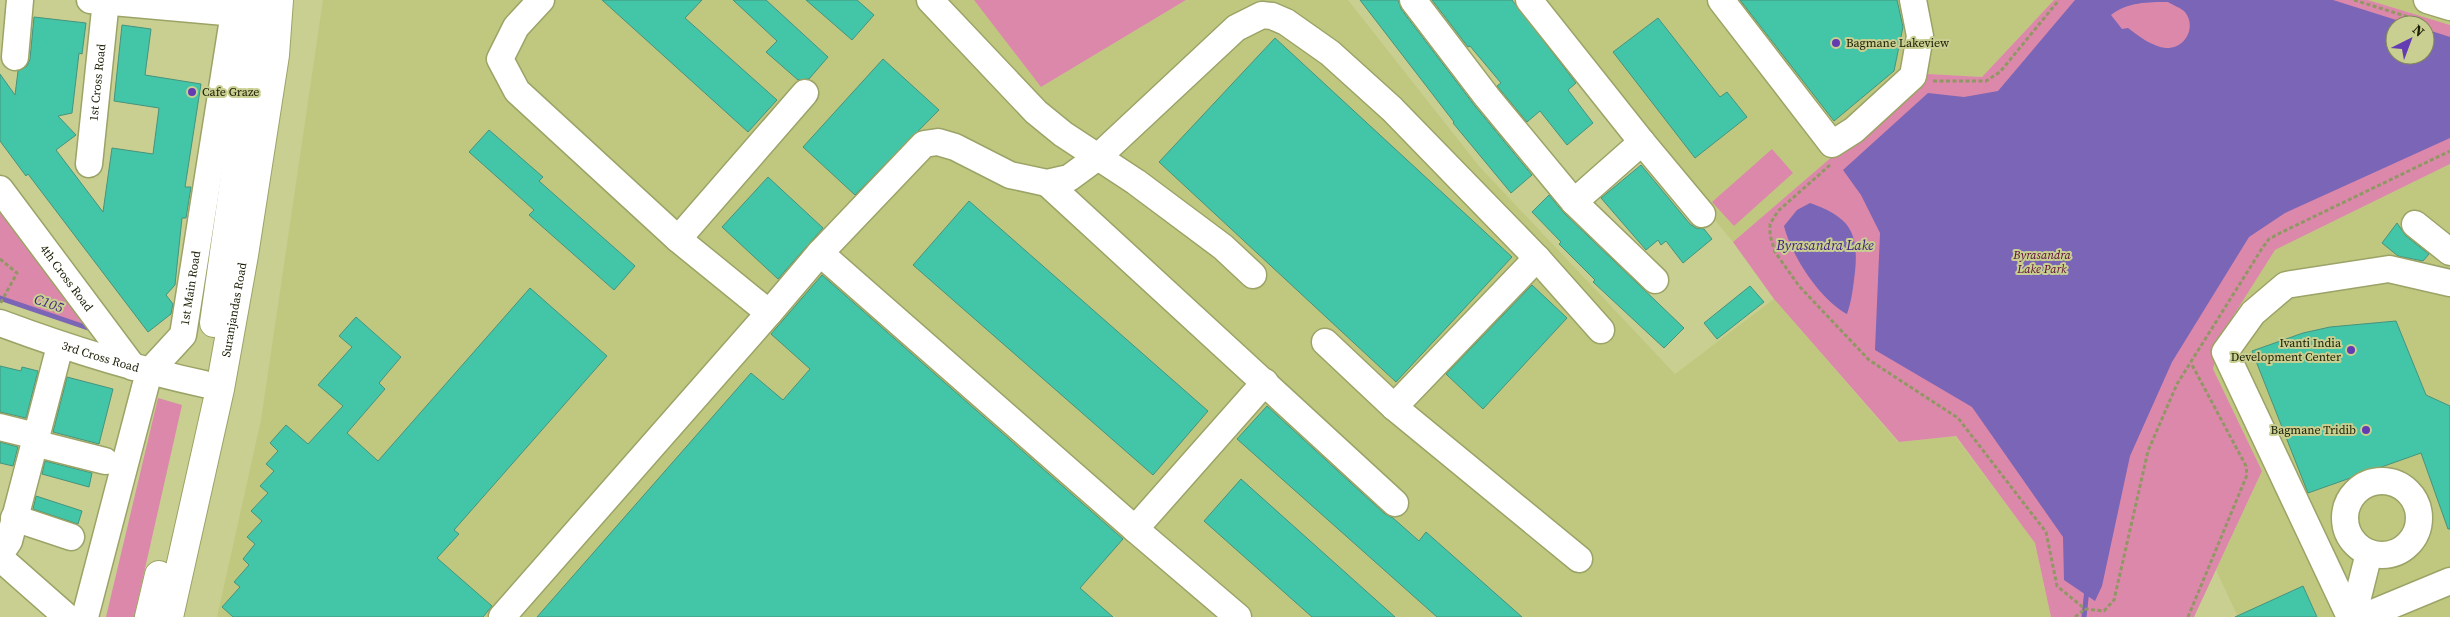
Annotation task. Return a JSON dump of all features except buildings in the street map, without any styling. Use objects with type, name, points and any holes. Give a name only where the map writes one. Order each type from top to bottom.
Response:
[{"type":"main road","name":"Suranjandas Road","points":[[169,617],[220,389],[244,255],[275,54],[279,0]]},
{"type":"main road","name":"Suranjandas Road","points":[[150,617],[204,384],[253,50],[243,4]]},
{"type":"street","points":[[14,57],[20,0]]},
{"type":"street","points":[[541,0],[516,27],[500,59],[517,92],[678,239],[769,313]]},
{"type":"street","points":[[930,0],[1036,112],[1063,134],[1099,156],[1223,247],[1253,275]]},
{"type":"street","points":[[1413,0],[1487,97],[1574,202],[1655,280]]},
{"type":"street","points":[[1530,0],[1642,142],[1702,214]]},
{"type":"street","points":[[1720,0],[1832,144],[1854,130],[1914,76],[1920,36],[1913,0]]},
{"type":"street","points":[[100,1],[243,4]]},
{"type":"street","name":"1st Cross Road","points":[[89,164],[100,1]]},
{"type":"street","name":"1st Main Road","points":[[85,617],[141,370],[182,335],[243,4]]},
{"type":"street","points":[[2425,11],[2450,7]]},
{"type":"street","points":[[502,617],[820,253],[924,144],[938,142],[955,147],[1010,175],[1047,183],[1069,178],[1099,156],[1236,28],[1262,15],[1272,16],[1286,22],[1330,53],[1392,109],[1537,258],[1601,330]]},
{"type":"street","points":[[678,239],[805,93]]},
{"type":"street","points":[[1574,202],[1642,142]]},
{"type":"street","points":[[1047,183],[1395,503]]},
{"type":"street","name":"4th Cross Road","points":[[0,189],[141,370]]},
{"type":"street","points":[[2415,224],[2450,252]]},
{"type":"street","points":[[820,253],[1238,617]]},
{"type":"street","points":[[1394,407],[1537,258]]},
{"type":"street","points":[[2352,617],[2225,352],[2253,313],[2286,285],[2389,268],[2450,283]]},
{"type":"street","name":"3rd Cross Road","points":[[0,323],[60,346],[141,370],[204,384]]},
{"type":"street","points":[[1325,342],[1394,407],[1579,559]]},
{"type":"street","points":[[0,554],[8,542],[60,346]]},
{"type":"street","points":[[1135,529],[1265,382]]},
{"type":"street","points":[[0,427],[105,461]]},
{"type":"street","points":[[14,518],[71,536]]},
{"type":"street","points":[[2352,617],[2369,553]]},
{"type":"street","points":[[0,558],[67,617]]},
{"type":"street","points":[[2363,617],[2450,581]]},
{"type":"path","points":[[1928,81],[1986,82],[2000,72],[2059,0]]},
{"type":"path","points":[[2354,0],[2425,11]]},
{"type":"path","points":[[1838,159],[1778,210],[1770,224],[1770,235],[1775,252],[1799,286],[1869,360],[1958,418],[2046,532],[2057,586],[2085,609],[2104,611],[2114,600],[2148,451],[2177,384],[2269,239],[2450,150]]},
{"type":"path","points":[[0,260],[17,272],[0,304]]},
{"type":"path","points":[[2188,617],[2247,475],[2246,466],[2191,362]]},
{"type":"path","points":[[2075,617],[2085,609]]},
{"type":"path","points":[[2098,611],[2099,617]]},
{"type":"shaded area","points":[[323,0],[974,0],[1041,87],[1186,0],[1348,0],[1479,166],[1675,374],[1774,299],[1898,442],[1955,436],[2035,543],[2051,617],[217,617],[261,420]]},
{"type":"shaded area","points":[[1537,0],[2054,0],[1982,77],[1928,74],[1733,242],[1582,60]]},
{"type":"shaded area","points":[[2368,0],[2450,0],[2450,25],[2435,20],[2435,15],[2417,15]]},
{"type":"shaded area","points":[[2450,164],[2450,617],[2238,617],[2216,570],[2262,471],[2213,369],[2223,332],[2275,250]]},
{"type":"green space","points":[[974,0],[1186,0],[1041,87]]},
{"type":"green space","name":"Byrasandra Lake","points":[[2054,0],[2368,0],[2417,15],[2385,15],[2385,65],[2435,65],[2435,20],[2450,25],[2450,164],[2275,250],[2223,332],[2213,369],[2262,471],[2194,617],[2051,617],[2035,543],[1956,436],[1899,442],[1774,299],[1733,242],[1928,74],[1982,77]]},
{"type":"green space","points":[[1772,149],[1793,173],[1734,226],[1712,202]]},
{"type":"green space","points":[[0,205],[97,329],[0,300]]},
{"type":"green space","points":[[158,398],[182,405],[134,617],[106,617]]},
{"type":"water","name":"Byrasandra Lake","points":[[2075,0],[2333,0],[2385,16],[2385,65],[2435,65],[2435,32],[2450,37],[2450,138],[2285,213],[2249,237],[2172,362],[2130,456],[2102,586],[2095,601],[2064,580],[2063,537],[1972,407],[1875,350],[1880,233],[1861,195],[1843,170],[1928,93],[1964,97],[1998,91]],"holes":[[[2168,2],[2185,12],[2188,18],[2189,30],[2184,41],[2179,45],[2166,48],[2156,46],[2128,28],[2122,29],[2111,15],[2124,7],[2145,3]]]},
{"type":"water","name":"Byrasandra Lake","points":[[1810,203],[1823,208],[1842,220],[1849,227],[1853,236],[1856,258],[1855,272],[1847,314],[1827,298],[1808,276],[1793,250],[1784,226],[1797,210]]},
{"type":"waterway","name":"C105","points":[[0,298],[91,329]]},
{"type":"waterway","points":[[2084,617],[2087,589]]},
{"type":"place","name":"Bagmane Lakeview","points":[[1836,43]]},
{"type":"place","name":"Cafe Graze","points":[[192,92]]},
{"type":"place","name":"Ivanti India Development Center","points":[[2351,350]]},
{"type":"place","name":"Bagmane Tridib","points":[[2366,430]]},
{"type":"park label","name":"Byrasandra Lake Park","points":[[2042,262]]}]
